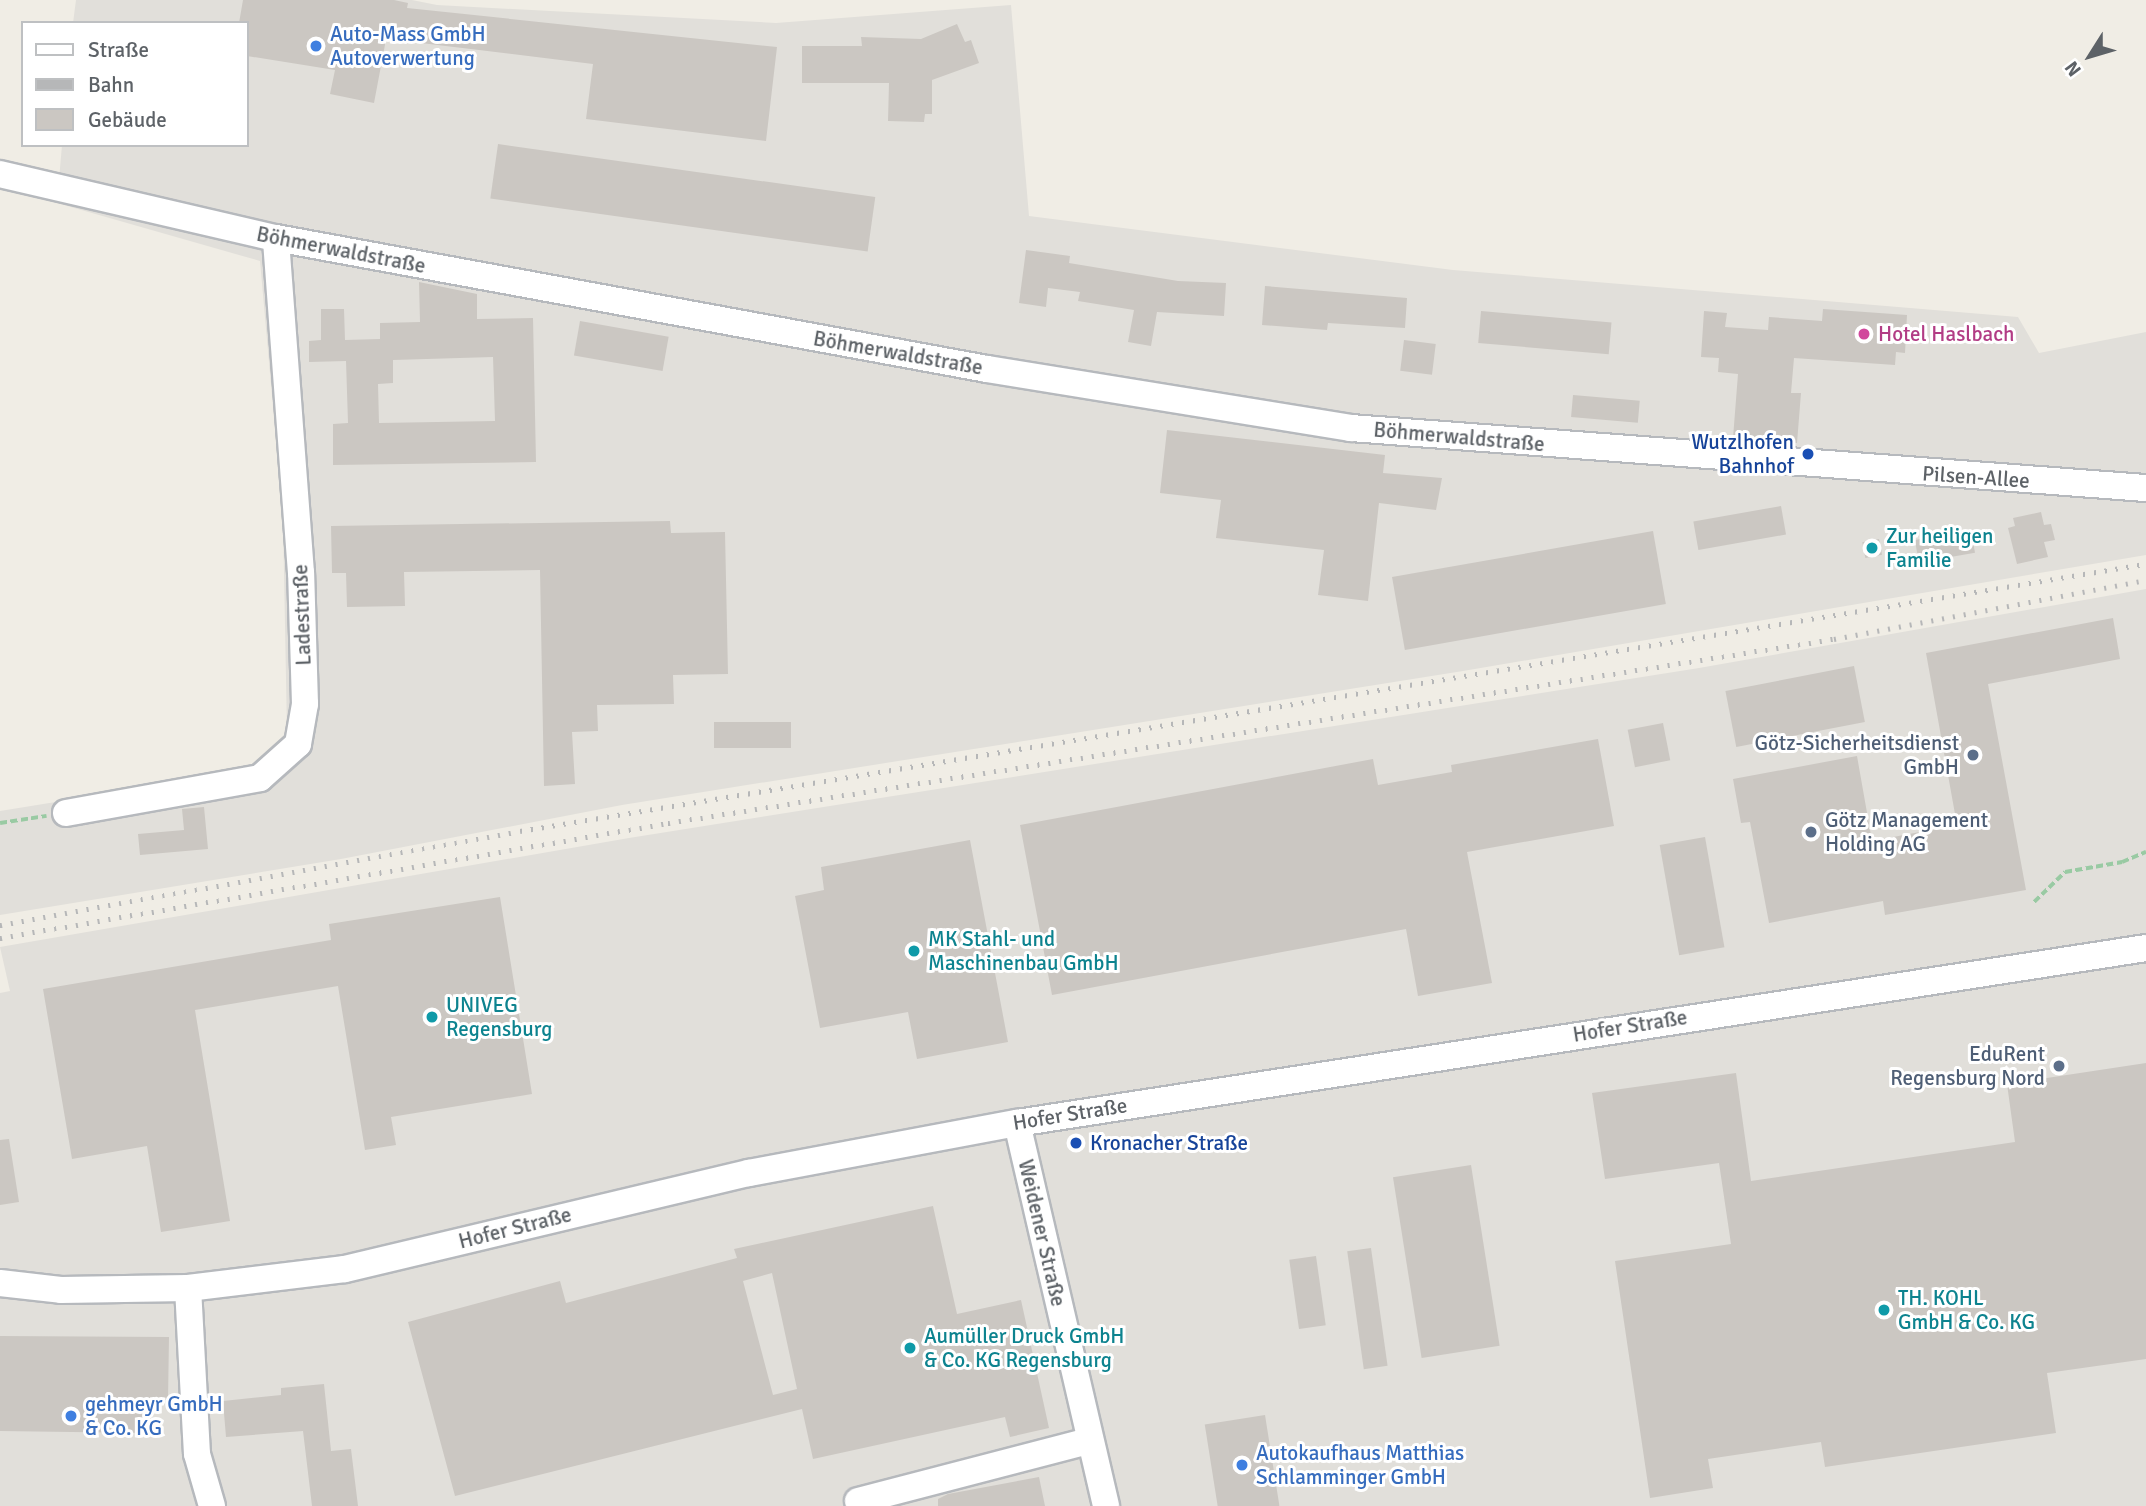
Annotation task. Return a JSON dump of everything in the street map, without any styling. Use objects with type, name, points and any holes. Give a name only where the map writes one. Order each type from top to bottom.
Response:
[{"type":"street","name":"Böhmerwaldstraße","points":[[0,174],[276,238],[987,369],[1351,429],[1807,465]]},
{"type":"street","name":"Ladestraße","points":[[66,813],[260,778],[281,765],[298,744],[305,704],[301,573],[276,238]]},
{"type":"street","name":"Pilsen-Allee","points":[[1807,465],[2146,488]]},
{"type":"street","name":"Hofer Straße","points":[[0,1283],[61,1290],[188,1288],[345,1269],[749,1173],[1017,1123],[2146,948]]},
{"type":"street","name":"Weidener Straße","points":[[1017,1123],[1088,1441],[1106,1506]]},
{"type":"street","points":[[188,1288],[198,1464],[212,1506]]},
{"type":"street","points":[[859,1502],[1088,1441]]},
{"type":"path","points":[[0,822],[66,813]]},
{"type":"path","points":[[2034,902],[2065,872],[2122,862],[2146,852]]},
{"type":"shaded area","points":[[76,0],[412,0],[437,5],[776,23],[1011,5],[1029,216],[1453,270],[2018,317],[2039,353],[2146,332],[2146,555],[1463,671],[622,805],[341,859],[0,915],[0,811],[235,773],[266,758],[287,732],[283,519],[260,261],[57,203],[62,147],[248,147],[248,21],[73,21]]},
{"type":"shaded area","points":[[2146,589],[2146,1506],[0,1506],[0,993],[10,991],[0,947],[629,838],[1699,668]]},
{"type":"building","points":[[243,0],[394,0],[408,3],[407,8],[777,47],[766,141],[586,119],[593,64],[421,43],[387,34],[374,103],[330,94],[335,70],[248,56],[248,21],[239,21]]},
{"type":"building","points":[[957,24],[965,42],[971,40],[979,63],[932,80],[932,114],[925,114],[924,122],[888,121],[889,83],[802,83],[802,46],[862,46],[861,37],[921,39]]},
{"type":"building","points":[[498,144],[875,197],[868,251],[490,198]]},
{"type":"building","points":[[1026,250],[1070,256],[1069,263],[1178,281],[1226,283],[1224,316],[1157,312],[1151,346],[1128,342],[1134,310],[1078,301],[1080,292],[1048,288],[1046,307],[1019,303]]},
{"type":"building","points":[[419,282],[477,294],[477,319],[533,318],[536,462],[333,465],[333,424],[348,423],[346,361],[309,362],[309,341],[321,340],[321,309],[344,309],[345,340],[380,339],[380,323],[420,322]],"holes":[[[493,357],[495,421],[379,423],[378,384],[393,383],[393,360]]]},
{"type":"building","points":[[1265,286],[1407,298],[1405,328],[1328,323],[1327,330],[1262,325]]},
{"type":"building","points":[[1823,309],[1907,315],[1905,353],[1896,352],[1895,365],[1794,358],[1791,393],[1801,393],[1797,443],[1733,438],[1738,374],[1718,372],[1719,358],[1701,357],[1704,311],[1727,313],[1725,327],[1768,330],[1769,317],[1822,321]]},
{"type":"building","points":[[1481,311],[1612,322],[1609,354],[1478,343]]},
{"type":"building","points":[[580,321],[669,337],[663,371],[574,355]]},
{"type":"building","points":[[1404,340],[1436,344],[1432,375],[1400,371]]},
{"type":"building","points":[[1573,395],[1640,401],[1638,423],[1571,417]]},
{"type":"building","points":[[1167,430],[1385,455],[1383,473],[1442,478],[1436,510],[1379,503],[1368,601],[1318,595],[1324,550],[1216,538],[1221,500],[1160,493]]},
{"type":"building","points":[[1781,506],[1786,535],[1698,550],[1693,521]]},
{"type":"building","points":[[2041,512],[2044,525],[2051,524],[2055,540],[2044,542],[2048,557],[2017,564],[2008,528],[2015,526],[2013,518]]},
{"type":"building","points":[[670,521],[671,533],[725,532],[728,674],[673,675],[674,704],[597,705],[598,731],[572,732],[575,784],[544,786],[540,570],[404,572],[405,606],[347,607],[346,573],[332,573],[331,526]]},
{"type":"building","points":[[1971,530],[1975,553],[1919,563],[1915,540]]},
{"type":"building","points":[[1653,531],[1666,604],[1405,650],[1392,577]]},
{"type":"building","name":"Zur heiligen Familie","points":[[1879,539],[1882,555],[1865,558],[1862,542]]},
{"type":"building","points":[[2113,618],[2120,659],[1988,684],[2026,890],[1885,915],[1883,901],[1769,923],[1750,822],[1741,823],[1733,779],[1857,756],[1872,841],[1957,825],[1926,653]]},
{"type":"building","points":[[1854,666],[1865,722],[1736,747],[1725,691]]},
{"type":"building","points":[[714,722],[791,722],[791,748],[714,748]]},
{"type":"building","points":[[1663,723],[1670,760],[1635,767],[1628,730]]},
{"type":"building","points":[[1598,739],[1614,826],[1467,852],[1492,983],[1418,996],[1406,929],[1052,995],[1020,825],[1373,759],[1378,785],[1452,772],[1451,765]]},
{"type":"building","points":[[204,807],[208,849],[140,855],[138,834],[184,830],[182,809]]},
{"type":"building","points":[[1705,837],[1724,947],[1679,955],[1660,845]]},
{"type":"building","name":"MK Stahl- und Maschinenbau GmbH","points":[[970,840],[1008,1042],[917,1059],[908,1012],[820,1028],[795,896],[824,890],[821,867]]},
{"type":"building","points":[[500,897],[532,1094],[391,1117],[396,1145],[365,1150],[338,986],[195,1010],[230,1221],[161,1232],[147,1146],[72,1159],[43,989],[331,940],[329,924]]},
{"type":"building","name":"TH. KOHL GmbH & Co. KG","points":[[2146,1063],[2146,1359],[2047,1373],[2056,1433],[1825,1467],[1821,1442],[1708,1459],[1713,1488],[1650,1498],[1615,1261],[1731,1244],[1719,1163],[1605,1179],[1592,1093],[1736,1073],[1751,1181],[2015,1142],[2007,1084]]},
{"type":"building","points":[[9,1139],[19,1202],[0,1205],[0,1140]]},
{"type":"building","points":[[1471,1165],[1500,1346],[1422,1358],[1393,1177]]},
{"type":"building","name":"Aumüller Druck GmbH & Co. KG Regensburg","points":[[933,1206],[957,1314],[1021,1300],[1049,1428],[1010,1437],[1005,1417],[813,1459],[802,1409],[455,1496],[408,1322],[560,1281],[566,1303],[737,1258],[734,1249]],"holes":[[[772,1273],[797,1389],[773,1395],[743,1281]]]},
{"type":"building","points":[[1371,1248],[1388,1366],[1364,1369],[1347,1251]]},
{"type":"building","points":[[1316,1256],[1326,1325],[1299,1329],[1289,1260]]},
{"type":"building","name":"gehmeyr GmbH & Co. KG","points":[[0,1336],[169,1337],[168,1400],[143,1400],[143,1433],[0,1431]]},
{"type":"building","points":[[324,1384],[331,1451],[351,1449],[358,1506],[312,1506],[303,1431],[226,1437],[223,1401],[281,1395],[281,1388]]},
{"type":"building","name":"Autokaufhaus Matthias Schlamminger GmbH","points":[[1265,1415],[1279,1506],[1218,1506],[1205,1425]]},
{"type":"building","points":[[1039,1477],[1045,1506],[938,1506],[938,1499],[948,1494]]},
{"type":"railway","points":[[0,925],[520,831],[2146,564]]},
{"type":"railway","points":[[0,938],[668,823],[1834,639],[2146,580]]},
{"type":"place","name":"Auto-Mass GmbH Autoverwertung","points":[[316,46]]},
{"type":"place","name":"Hotel Haslbach","points":[[1864,334]]},
{"type":"place","name":"Wutzlhofen Bahnhof","points":[[1808,454]]},
{"type":"place","name":"Zur heiligen Familie","points":[[1872,548]]},
{"type":"place","name":"Götz-Sicherheitsdienst GmbH","points":[[1973,755]]},
{"type":"place","name":"Götz Management Holding AG","points":[[1811,832]]},
{"type":"place","name":"MK Stahl- und Maschinenbau GmbH","points":[[914,951]]},
{"type":"place","name":"UNIVEG Regensburg","points":[[432,1017]]},
{"type":"place","name":"EduRent Regensburg Nord","points":[[2059,1066]]},
{"type":"place","name":"Kronacher Straße","points":[[1076,1143]]},
{"type":"place","name":"TH. KOHL GmbH & Co. KG","points":[[1884,1310]]},
{"type":"place","name":"Aumüller Druck GmbH & Co. KG Regensburg","points":[[910,1348]]},
{"type":"place","name":"gehmeyr GmbH & Co. KG","points":[[71,1416]]},
{"type":"place","name":"Autokaufhaus Matthias Schlamminger GmbH","points":[[1242,1465]]}]
